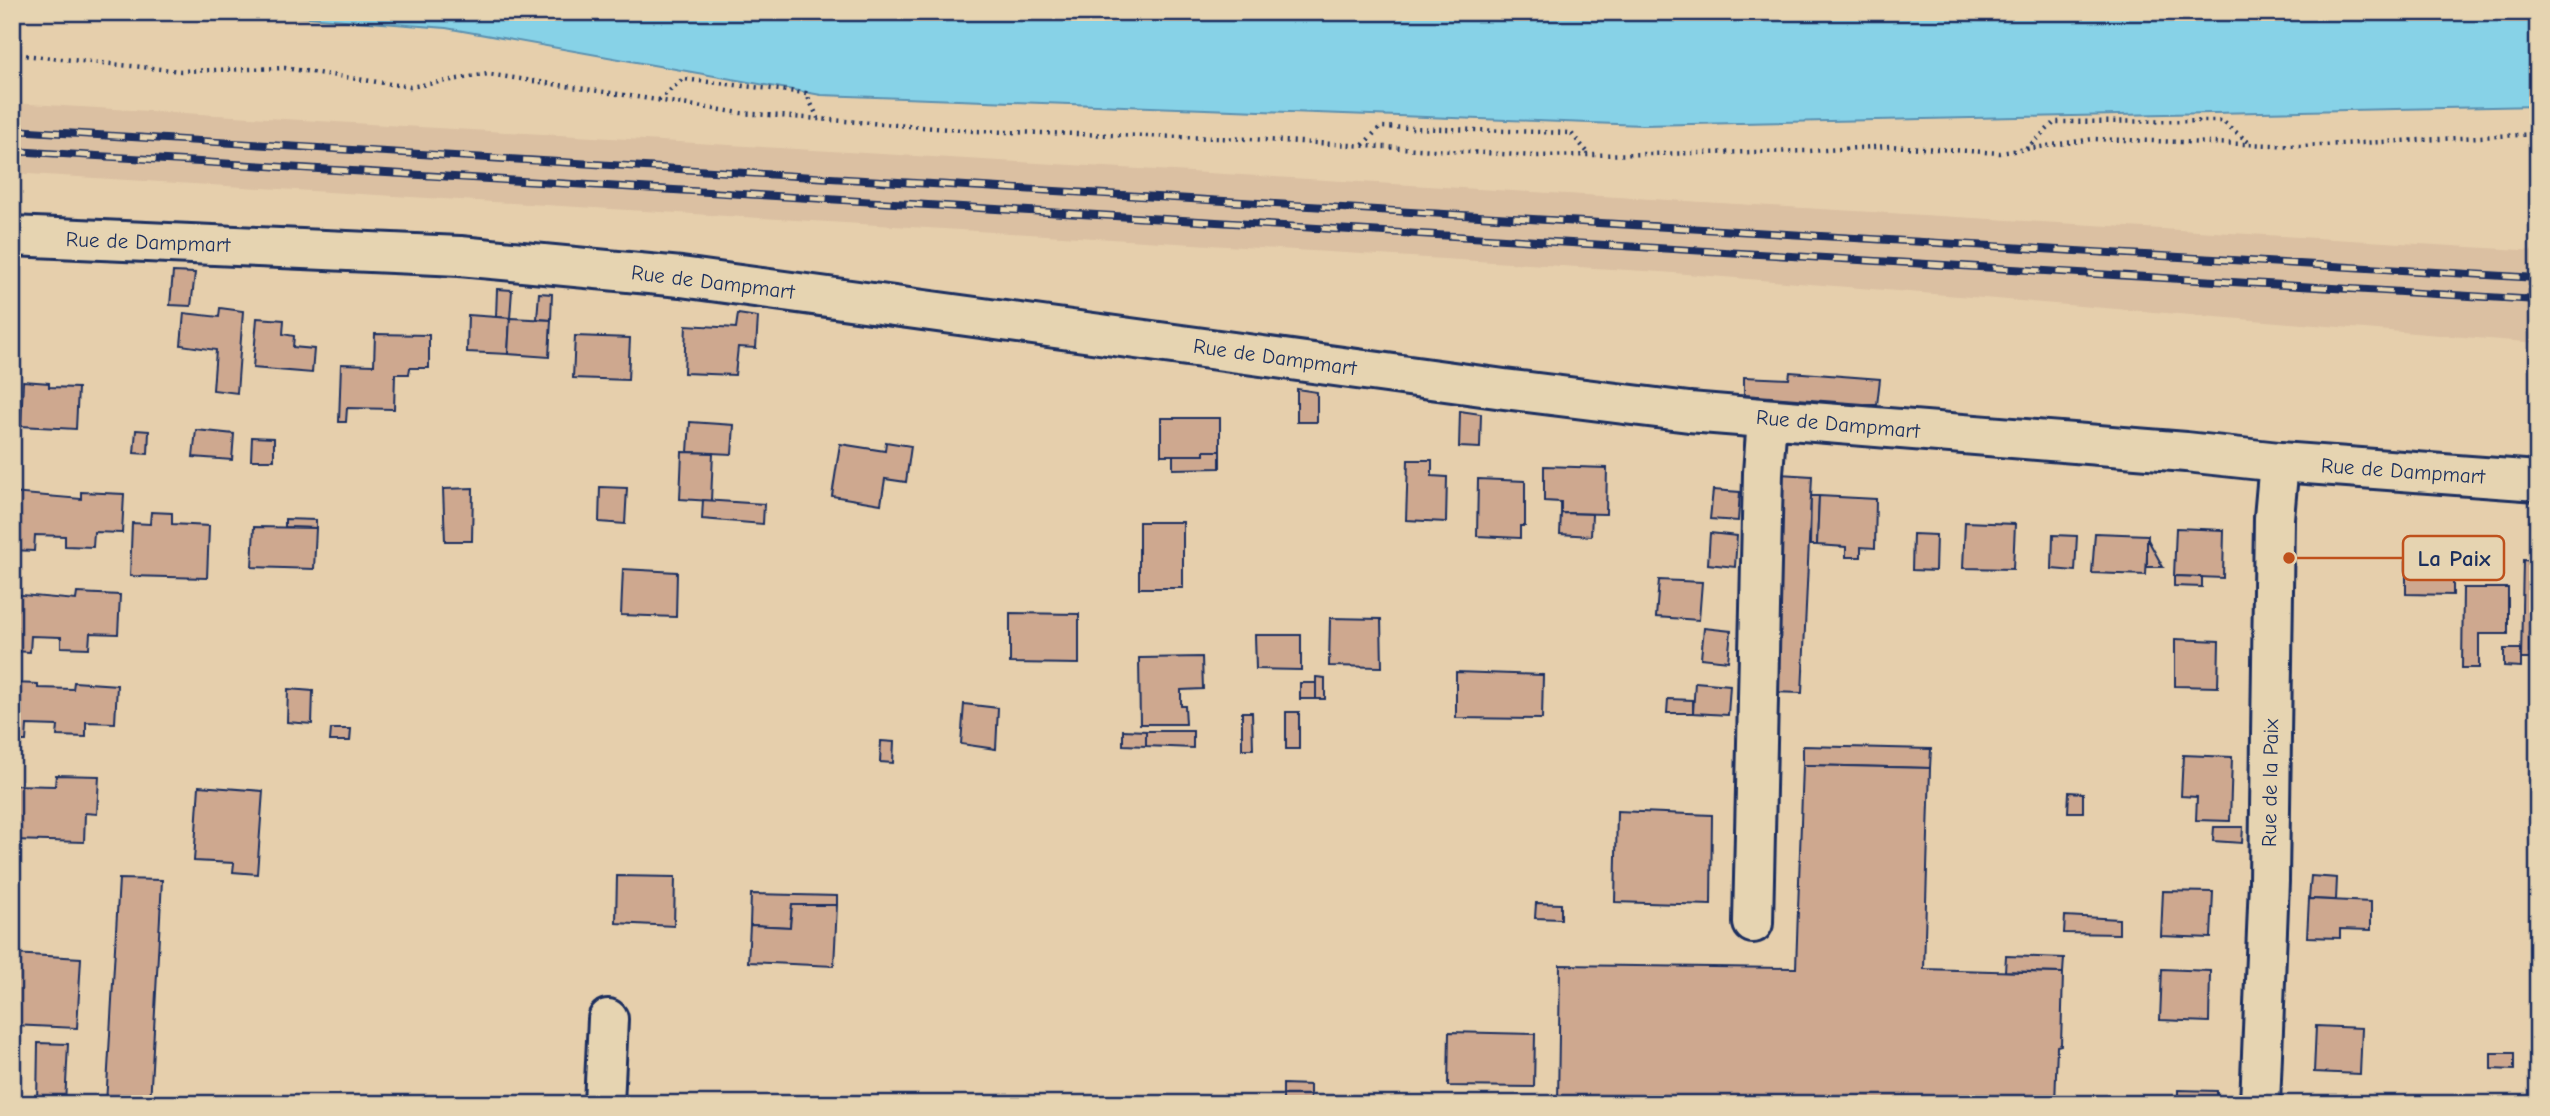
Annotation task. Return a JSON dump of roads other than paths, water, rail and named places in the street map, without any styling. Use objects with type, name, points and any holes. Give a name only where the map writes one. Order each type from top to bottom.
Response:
[{"type":"street","name":"Rue de Dampmart","points":[[12,236],[460,256],[681,277],[1517,390],[1767,419],[2538,481]]},
{"type":"street","points":[[1753,923],[1763,473],[1767,419]]},
{"type":"street","name":"Rue de la Paix","points":[[2260,1104],[2269,881],[2274,518],[2279,462]]},
{"type":"street","points":[[604,1104],[608,1019]]},
{"type":"water","points":[[244,12],[2538,12],[2538,106],[1643,125],[821,95],[446,28]]},
{"type":"railway","points":[[12,130],[2538,278]]},
{"type":"railway","points":[[12,151],[2538,300]]},
{"type":"place","name":"La Paix","points":[[2289,558]]}]
